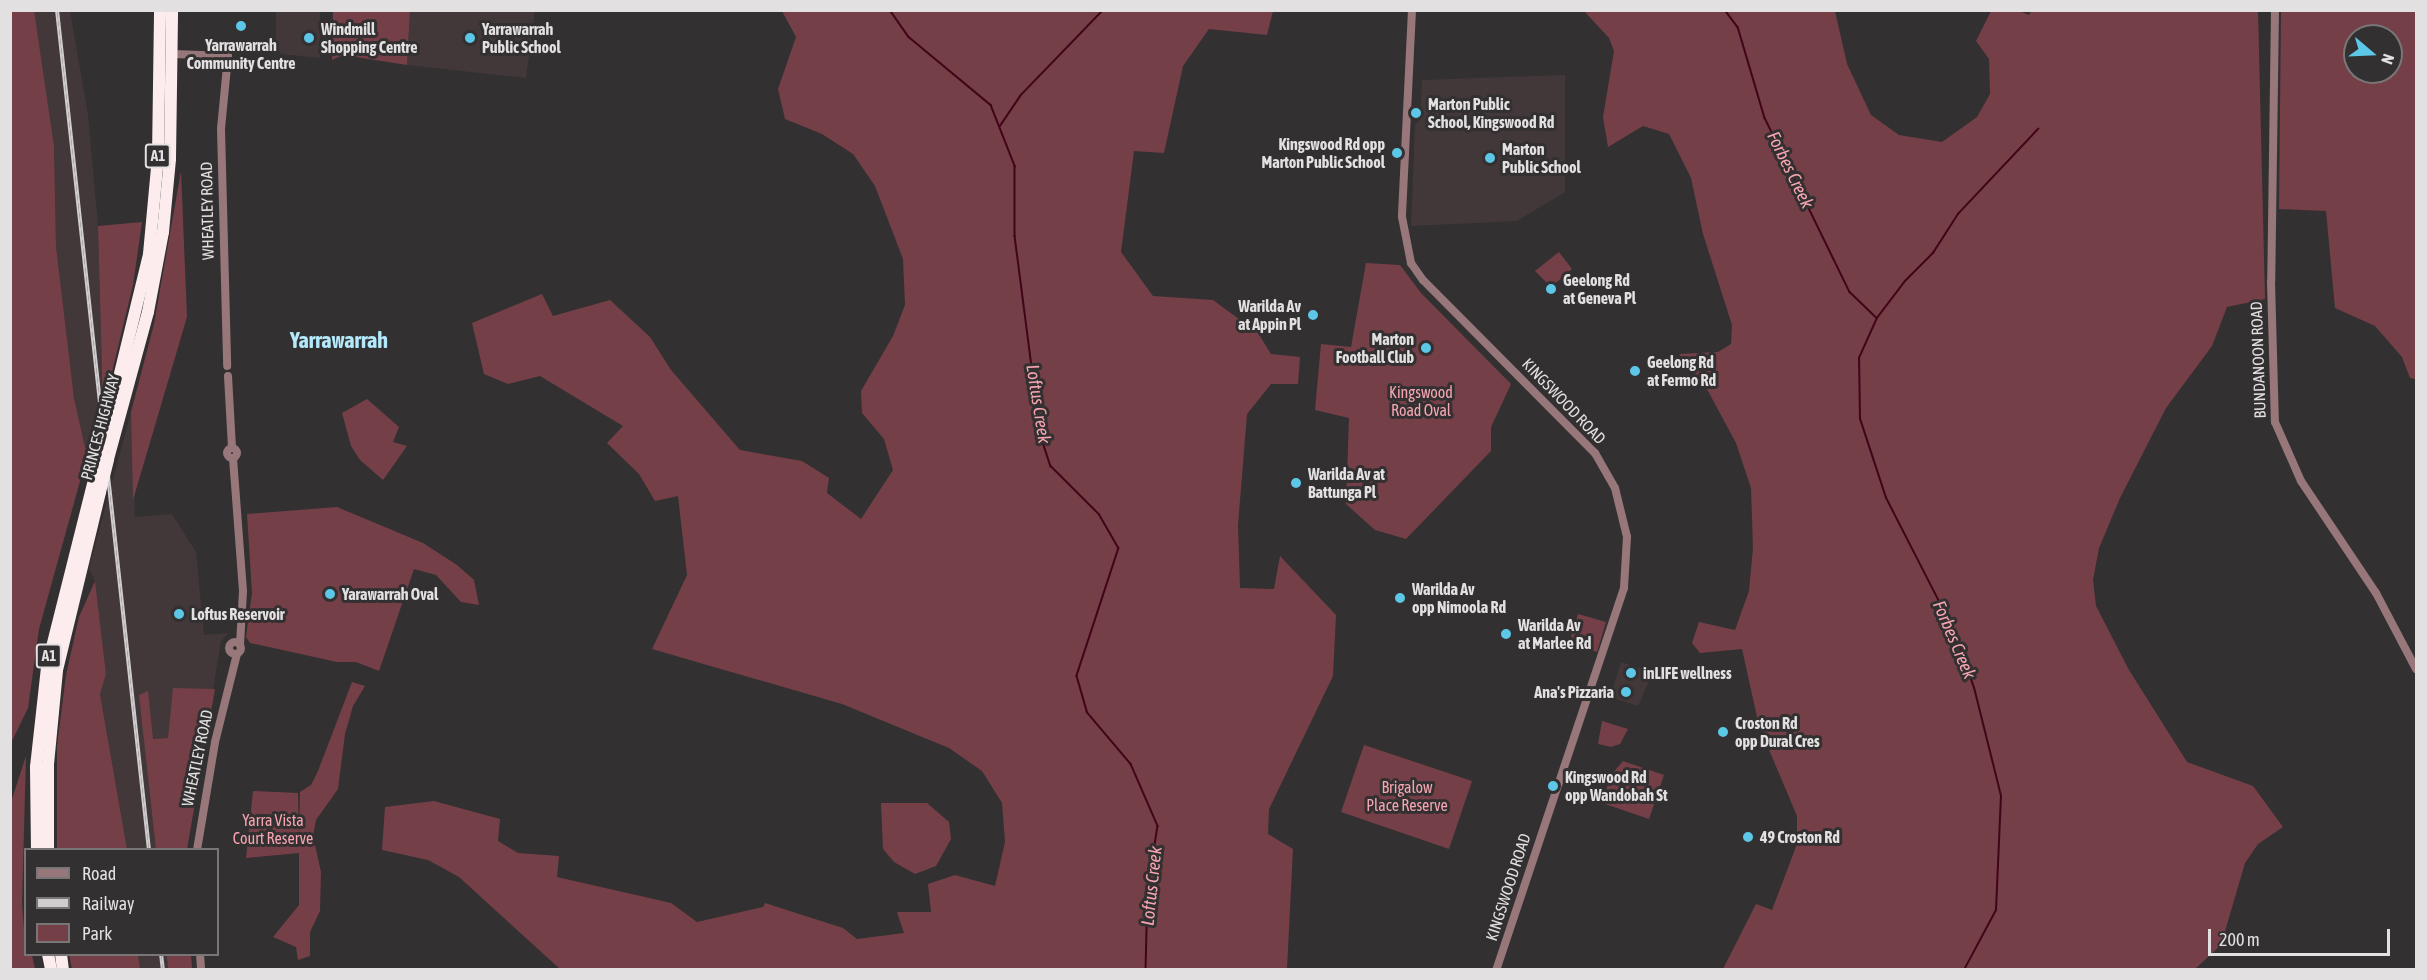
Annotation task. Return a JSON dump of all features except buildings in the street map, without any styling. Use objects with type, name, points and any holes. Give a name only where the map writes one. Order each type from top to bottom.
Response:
[{"type":"highway","name":"PRINCES HIGHWAY","points":[[37,848],[36,767],[47,667],[146,271],[158,150],[160,10]]},
{"type":"highway","name":"PRINCES HIGHWAY","points":[[48,848],[48,764],[57,670],[160,249],[170,159],[172,10]]},
{"type":"highway","points":[[158,150],[165,133],[166,64],[173,54],[160,28]]},
{"type":"street","name":"KINGSWOOD ROAD","points":[[1412,10],[1402,217],[1411,263],[1431,288],[1595,453],[1615,488],[1628,537],[1621,597],[1496,969]]},
{"type":"street","name":"BUNDANOON ROAD","points":[[2275,10],[2271,303],[2275,422],[2301,481],[2368,580],[2416,669]]},
{"type":"street","name":"WHEATLEY ROAD","points":[[173,54],[228,56],[221,129],[227,366],[233,371],[228,376],[243,591],[240,627],[200,814],[197,848]]},
{"type":"shaded area","points":[[34,11],[70,11],[88,115],[98,226],[103,409],[87,456],[74,398],[56,245],[54,146]]},
{"type":"shaded area","points":[[276,11],[320,11],[320,58],[282,54],[276,49]]},
{"type":"shaded area","name":"Yarrawarrah Public School","points":[[410,11],[535,11],[526,78],[407,65]]},
{"type":"shaded area","name":"Marton Public School","points":[[1565,75],[1565,192],[1517,221],[1411,226],[1415,125],[1420,120],[1422,80]]},
{"type":"shaded area","points":[[131,412],[135,517],[172,514],[196,552],[204,635],[228,633],[221,641],[187,848],[127,848],[100,693],[106,674],[95,582],[89,568]]},
{"type":"shaded area","points":[[1621,662],[1653,672],[1638,706],[1610,697]]},
{"type":"shaded area","points":[[138,956],[191,956],[192,969],[140,969]]},
{"type":"green space","points":[[34,10],[54,146],[56,246],[74,398],[87,456],[39,629],[28,708],[11,743],[10,11]]},
{"type":"green space","points":[[2032,10],[2258,11],[2265,299],[2227,307],[2212,346],[2166,408],[2120,498],[2099,548],[2093,580],[2096,606],[2129,670],[2187,762],[2253,786],[2283,827],[2258,844],[2245,863],[2221,945],[2195,969],[1723,969],[1756,904],[1772,910],[1797,844],[1797,816],[1759,726],[1742,649],[1700,653],[1692,643],[1699,622],[1735,630],[1749,591],[1753,548],[1751,488],[1736,443],[1708,391],[1679,354],[1718,352],[1731,344],[1732,325],[1703,234],[1691,178],[1669,134],[1643,126],[1608,147],[1603,117],[1614,51],[1609,38],[1584,11],[1835,11],[1847,64],[1871,115],[1899,135],[1942,142],[1977,117],[1990,94],[1989,59],[1976,41],[1991,11],[2019,11],[2029,15]]},
{"type":"green space","points":[[333,11],[410,11],[407,65],[343,55],[332,60]]},
{"type":"green space","points":[[782,11],[1273,11],[1267,35],[1209,29],[1183,66],[1164,153],[1134,151],[1121,252],[1153,296],[1213,300],[1258,333],[1271,354],[1300,357],[1298,384],[1271,384],[1247,414],[1238,525],[1240,588],[1274,589],[1280,556],[1336,615],[1333,676],[1269,809],[1268,834],[1293,849],[1287,969],[560,969],[459,877],[428,860],[382,850],[385,807],[434,801],[500,819],[498,841],[518,853],[559,856],[557,877],[671,903],[697,922],[763,907],[765,903],[843,928],[857,939],[904,933],[897,912],[931,912],[928,884],[955,875],[995,886],[1005,842],[1002,803],[982,771],[949,748],[842,704],[652,649],[687,575],[678,496],[655,501],[639,474],[607,443],[623,426],[540,376],[508,384],[484,374],[472,323],[542,294],[553,316],[610,300],[650,337],[671,370],[740,450],[802,461],[829,478],[827,493],[861,519],[893,470],[884,439],[862,413],[861,391],[893,336],[905,305],[903,259],[875,186],[853,154],[822,134],[785,119],[778,89],[796,37]]},
{"type":"green space","points":[[2281,11],[2416,11],[2416,379],[2410,378],[2402,357],[2375,326],[2335,308],[2326,211],[2279,209]]},
{"type":"green space","points":[[181,171],[187,317],[133,500],[131,412],[154,324]]},
{"type":"green space","points":[[142,222],[133,285],[103,409],[98,226]]},
{"type":"green space","points":[[1559,252],[1572,269],[1551,287],[1535,271]]},
{"type":"green space","name":"Kingswood Road Oval","points":[[1366,263],[1400,265],[1421,293],[1511,384],[1491,427],[1491,451],[1406,539],[1375,530],[1346,504],[1349,418],[1315,410],[1321,344],[1351,347]]},
{"type":"green space","points":[[367,399],[399,427],[393,442],[407,446],[383,480],[360,460],[351,446],[342,413]]},
{"type":"green space","points":[[337,507],[423,543],[457,565],[474,580],[479,605],[461,602],[436,575],[414,569],[379,671],[356,662],[337,662],[250,643],[246,637],[252,593],[247,514]]},
{"type":"green space","points":[[95,581],[106,674],[100,694],[127,848],[57,848],[57,746],[66,675],[79,617]]},
{"type":"green space","points":[[1578,614],[1606,622],[1597,652],[1569,643]]},
{"type":"green space","name":"Yarra Vista Court Reserve","points":[[352,682],[365,686],[353,706],[345,734],[338,789],[316,820],[313,836],[321,872],[320,911],[310,932],[310,956],[298,960],[296,947],[273,937],[299,905],[299,853],[246,858],[253,791],[298,793],[299,839],[300,792],[311,785],[318,771]]},
{"type":"green space","points":[[173,688],[215,689],[187,848],[156,848],[139,695],[148,691],[153,739],[168,738]]},
{"type":"green space","points":[[1602,721],[1628,729],[1620,744],[1611,747],[1598,744]]},
{"type":"green space","name":"Brigalow Place Reserve","points":[[1364,745],[1472,781],[1449,849],[1341,812]]},
{"type":"green space","points":[[26,756],[22,904],[24,956],[32,956],[35,969],[11,969],[11,802]]},
{"type":"green space","points":[[1623,761],[1664,775],[1649,819],[1602,803],[1611,775]]},
{"type":"green space","points":[[881,803],[927,803],[949,822],[951,839],[936,866],[915,874],[894,862],[883,849]]},
{"type":"green space","points":[[69,956],[138,956],[140,969],[72,969]]},
{"type":"green space","points":[[167,956],[191,956],[192,969],[168,969]]},
{"type":"waterway","name":"Loftus Creek","points":[[890,10],[909,37],[991,105],[1015,166],[1015,236],[1041,436],[1051,466],[1099,514],[1119,548],[1077,676],[1087,712],[1131,764],[1158,826],[1148,889],[1146,970]]},
{"type":"waterway","points":[[1000,126],[1020,96],[1103,10]]},
{"type":"waterway","name":"Forbes Creek","points":[[1725,10],[1738,27],[1765,118],[1850,292],[1877,318]]},
{"type":"waterway","name":"Forbes Creek","points":[[1964,970],[1996,910],[2001,796],[1974,688],[1953,629],[1886,498],[1860,419],[1859,358],[1877,318],[1905,281],[1933,253],[1958,214],[2038,129]]},
{"type":"railway","points":[[57,10],[149,848]]},
{"type":"railway","points":[[161,956],[163,970]]},
{"type":"place","name":"Yarrawarrah Community Centre","points":[[241,26]]},
{"type":"place","name":"Windmill Shopping Centre","points":[[309,38]]},
{"type":"place","name":"Yarrawarrah Public School","points":[[470,38]]},
{"type":"place","name":"Marton Public School, Kingswood Rd","points":[[1416,113]]},
{"type":"place","name":"Kingswood Rd opp Marton Public School","points":[[1397,153]]},
{"type":"place","name":"Marton Public School","points":[[1490,158]]},
{"type":"place","name":"Geelong Rd at Geneva Pl","points":[[1551,289]]},
{"type":"place","name":"Warilda Av at Appin Pl","points":[[1313,315]]},
{"type":"place","name":"Marton Football Club","points":[[1426,348]]},
{"type":"place","name":"Geelong Rd at Fermo Rd","points":[[1635,371]]},
{"type":"place","name":"Warilda Av at Battunga Pl","points":[[1296,483]]},
{"type":"place","name":"Yarawarrah Oval","points":[[330,594]]},
{"type":"place","name":"Warilda Av opp Nimoola Rd","points":[[1400,598]]},
{"type":"place","name":"Loftus Reservoir","points":[[179,614]]},
{"type":"place","name":"Warilda Av at Marlee Rd","points":[[1506,634]]},
{"type":"place","name":"inLIFE wellness","points":[[1631,673]]},
{"type":"place","name":"Ana's Pizzaria","points":[[1626,692]]},
{"type":"place","name":"Croston Rd opp Dural Cres","points":[[1723,732]]},
{"type":"place","name":"Kingswood Rd opp Wandobah St","points":[[1553,786]]},
{"type":"place","name":"49 Croston Rd","points":[[1748,837]]},
{"type":"district","name":"Yarrawarrah","points":[[339,341]]}]
